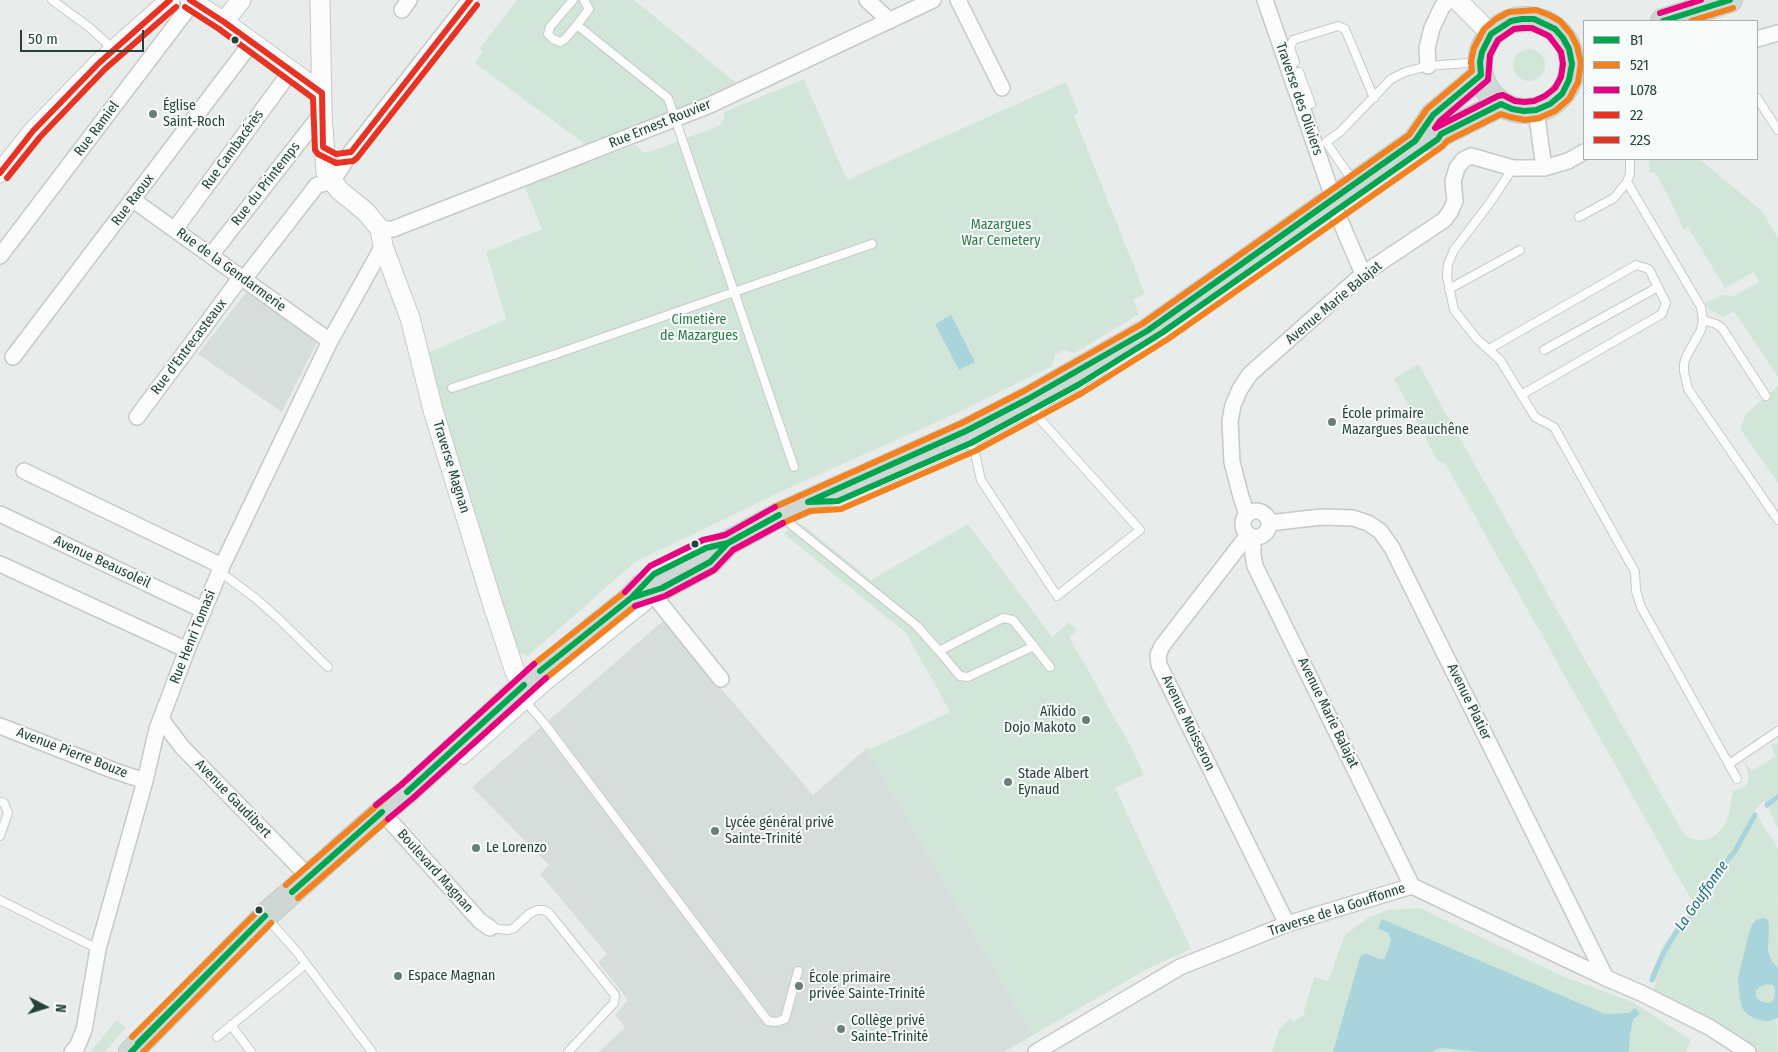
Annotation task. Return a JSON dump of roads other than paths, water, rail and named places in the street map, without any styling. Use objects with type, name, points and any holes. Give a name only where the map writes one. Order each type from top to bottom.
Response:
[{"type":"main road","points":[[1668,20],[1719,9]]},
{"type":"main road","points":[[1522,19],[1545,23],[1577,47],[1570,80],[1562,94],[1550,104],[1536,110],[1524,112],[1501,104],[1485,86],[1480,68],[1485,43],[1491,34],[1511,21],[1522,19]]},
{"type":"main road","points":[[1415,141],[1433,115],[1480,68]]},
{"type":"main road","points":[[138,1050],[265,916],[448,754],[641,595],[654,574],[706,548],[728,544],[779,515],[808,502],[968,437],[1031,404],[1147,331],[1334,205],[1354,183],[1415,141],[1441,134],[1501,104]]},
{"type":"street","points":[[0,173],[34,131],[114,50],[170,0]]},
{"type":"street","points":[[224,22],[241,0]]},
{"type":"street","points":[[320,0],[323,147],[326,172],[332,182],[351,152],[470,0]]},
{"type":"street","points":[[867,0],[890,21]]},
{"type":"street","name":"Rue Ernest Rouvier","points":[[381,238],[393,229],[710,105],[933,0]]},
{"type":"street","points":[[958,0],[1002,88]]},
{"type":"street","name":"Traverse des Oliviers","points":[[1265,0],[1334,205],[1363,274]]},
{"type":"street","points":[[1428,66],[1427,48],[1432,28],[1442,7],[1448,0]]},
{"type":"street","points":[[1457,0],[1491,34]]},
{"type":"street","points":[[192,1],[322,92]]},
{"type":"street","name":"Rue Ramiel","points":[[0,256],[192,1]]},
{"type":"street","points":[[1758,39],[1778,33]]},
{"type":"street","name":"Rue Raoux","points":[[13,358],[252,42]]},
{"type":"street","name":"Rue Cambacérès","points":[[175,229],[292,71]]},
{"type":"street","points":[[1536,110],[1544,168]]},
{"type":"street","name":"Rue du Printemps","points":[[211,255],[322,114]]},
{"type":"street","points":[[323,147],[336,154],[351,152]]},
{"type":"street","name":"Avenue Marie Balajat","points":[[1247,514],[1241,498],[1230,450],[1230,421],[1233,405],[1240,389],[1250,374],[1363,274],[1444,220],[1455,201],[1453,181],[1456,168],[1463,160],[1471,156],[1513,168],[1544,168],[1568,161],[1583,153]]},
{"type":"street","name":"Traverse Magnan","points":[[332,182],[366,212],[381,238],[410,318],[434,410],[497,617],[523,693]]},
{"type":"street","name":"Rue d'Entrecasteaux","points":[[137,417],[317,185],[332,182]]},
{"type":"street","name":"Rue de la Gendarmerie","points":[[133,200],[330,341]]},
{"type":"street","name":"Rue Henri Tomasi","points":[[72,1052],[77,1048],[84,1030],[98,948],[161,719],[187,650],[221,569],[381,238]]},
{"type":"street","points":[[24,471],[221,569]]},
{"type":"street","points":[[1252,511],[1263,513],[1269,522],[1263,536],[1251,536],[1243,527],[1244,518],[1252,511]]},
{"type":"street","name":"Avenue Beausoleil","points":[[0,514],[204,610]]},
{"type":"street","name":"Avenue Platier","points":[[1269,522],[1321,517],[1353,518],[1368,523],[1380,531],[1392,548],[1606,978]]},
{"type":"street","name":"Avenue Marie Balajat","points":[[1251,536],[1256,566],[1412,886]]},
{"type":"street","name":"Avenue Moisseron","points":[[1251,536],[1162,646],[1158,655],[1159,665],[1287,924]]},
{"type":"street","points":[[0,564],[187,650]]},
{"type":"street","points":[[641,595],[720,679]]},
{"type":"street","name":"Avenue Gaudibert","points":[[161,719],[182,746],[309,876]]},
{"type":"street","name":"Avenue Pierre Bouze","points":[[0,726],[145,781]]},
{"type":"street","name":"Boulevard Magnan","points":[[382,812],[480,921],[490,928]]},
{"type":"street","name":"Traverse de la Gouffonne","points":[[1036,1052],[1180,967],[1287,924],[1412,886],[1606,978],[1642,993],[1709,1027],[1748,1052]]},
{"type":"lane","points":[[52,0],[114,50]]},
{"type":"lane","points":[[572,0],[550,27],[548,34],[560,42],[565,39],[589,9],[584,0]]},
{"type":"lane","points":[[577,25],[668,98],[794,467]]},
{"type":"lane","points":[[1296,62],[1290,48],[1293,40],[1338,26],[1345,29],[1374,98]]},
{"type":"lane","points":[[1354,183],[1326,142],[1340,132],[1391,79],[1405,72],[1428,66],[1480,68]]},
{"type":"lane","points":[[1299,72],[1311,104]]},
{"type":"lane","points":[[1758,100],[1778,130]]},
{"type":"lane","points":[[1334,205],[1438,139],[1441,134]]},
{"type":"lane","points":[[1579,217],[1614,198],[1627,182],[1630,174],[1630,160]]},
{"type":"lane","points":[[1513,168],[1490,204],[1454,250],[1448,264],[1449,289],[1454,310],[1477,339],[1500,360],[1535,418],[1554,427],[1635,572],[1636,591],[1641,607],[1737,780]]},
{"type":"lane","points":[[1627,182],[1701,308],[1703,320],[1701,330],[1684,364],[1688,389],[1778,520]]},
{"type":"lane","points":[[452,388],[556,354],[872,244]]},
{"type":"lane","points":[[1449,289],[1520,250]]},
{"type":"lane","points":[[1489,349],[1636,265],[1649,269],[1666,303],[1662,314],[1521,395]]},
{"type":"lane","points":[[1544,350],[1658,287]]},
{"type":"lane","points":[[1703,320],[1722,328],[1766,396]]},
{"type":"lane","points":[[968,437],[981,480],[1057,596],[1140,530],[1038,417],[1031,404]]},
{"type":"lane","points":[[779,515],[917,626],[960,676],[968,677],[1034,646]]},
{"type":"lane","points":[[221,569],[273,614],[328,667]]},
{"type":"lane","points":[[939,651],[1003,618],[1014,620],[1050,667]]},
{"type":"lane","points":[[523,693],[768,1021],[776,1022],[785,1019],[798,971]]},
{"type":"lane","points":[[1729,764],[1778,731]]},
{"type":"lane","points":[[0,802],[4,804],[8,813],[0,836]]},
{"type":"lane","points":[[0,900],[98,948]]},
{"type":"lane","points":[[490,928],[508,930],[514,928],[529,914],[537,910],[544,910],[615,995],[614,1003],[568,1052]]},
{"type":"lane","points":[[265,916],[306,964],[372,1052]]},
{"type":"lane","points":[[217,1037],[306,964]]},
{"type":"lane","points":[[230,1025],[251,1052]]},
{"type":"water","points":[[951,315],[975,362],[959,370],[935,324]]},
{"type":"water","points":[[1382,919],[1605,1014],[1629,1013],[1635,1008],[1640,1014],[1633,1019],[1629,1052],[1478,1052],[1442,1048],[1436,1049],[1433,1052],[1333,1052],[1360,957],[1363,954],[1368,954],[1384,959],[1389,948],[1391,940],[1388,933],[1378,928]]},
{"type":"water","points":[[1767,919],[1769,924],[1768,952],[1778,968],[1778,1018],[1768,1021],[1758,1020],[1750,1016],[1743,1010],[1740,1001],[1738,978],[1749,933],[1756,920]],"holes":[[[1766,984],[1773,985],[1775,996],[1772,1002],[1760,1001],[1756,997],[1756,991],[1760,987]]]},
{"type":"waterway","name":"La Gouffonne","points":[[1767,805],[1778,797]]},
{"type":"waterway","name":"La Gouffonne","points":[[1652,980],[1662,956],[1676,932],[1701,903],[1715,876],[1735,851],[1755,815]]},
{"type":"place","name":"Église Saint-Roch","points":[[153,114]]},
{"type":"place","name":"École primaire Mazargues Beauchêne","points":[[1332,422]]},
{"type":"place","name":"Aïkido Dojo Makoto","points":[[1086,720]]},
{"type":"place","name":"Stade Albert Eynaud","points":[[1008,782]]},
{"type":"place","name":"Lycée général privé Sainte-Trinité","points":[[715,831]]},
{"type":"place","name":"Le Lorenzo","points":[[476,848]]},
{"type":"place","name":"Espace Magnan","points":[[398,976]]},
{"type":"place","name":"École primaire privée Sainte-Trinité","points":[[799,986]]},
{"type":"place","name":"Collège privé Sainte-Trinité","points":[[841,1029]]},
{"type":"park label","name":"Mazargues War Cemetery","points":[[1001,234]]},
{"type":"park label","name":"Cimetière de Mazargues","points":[[699,328]]}]
